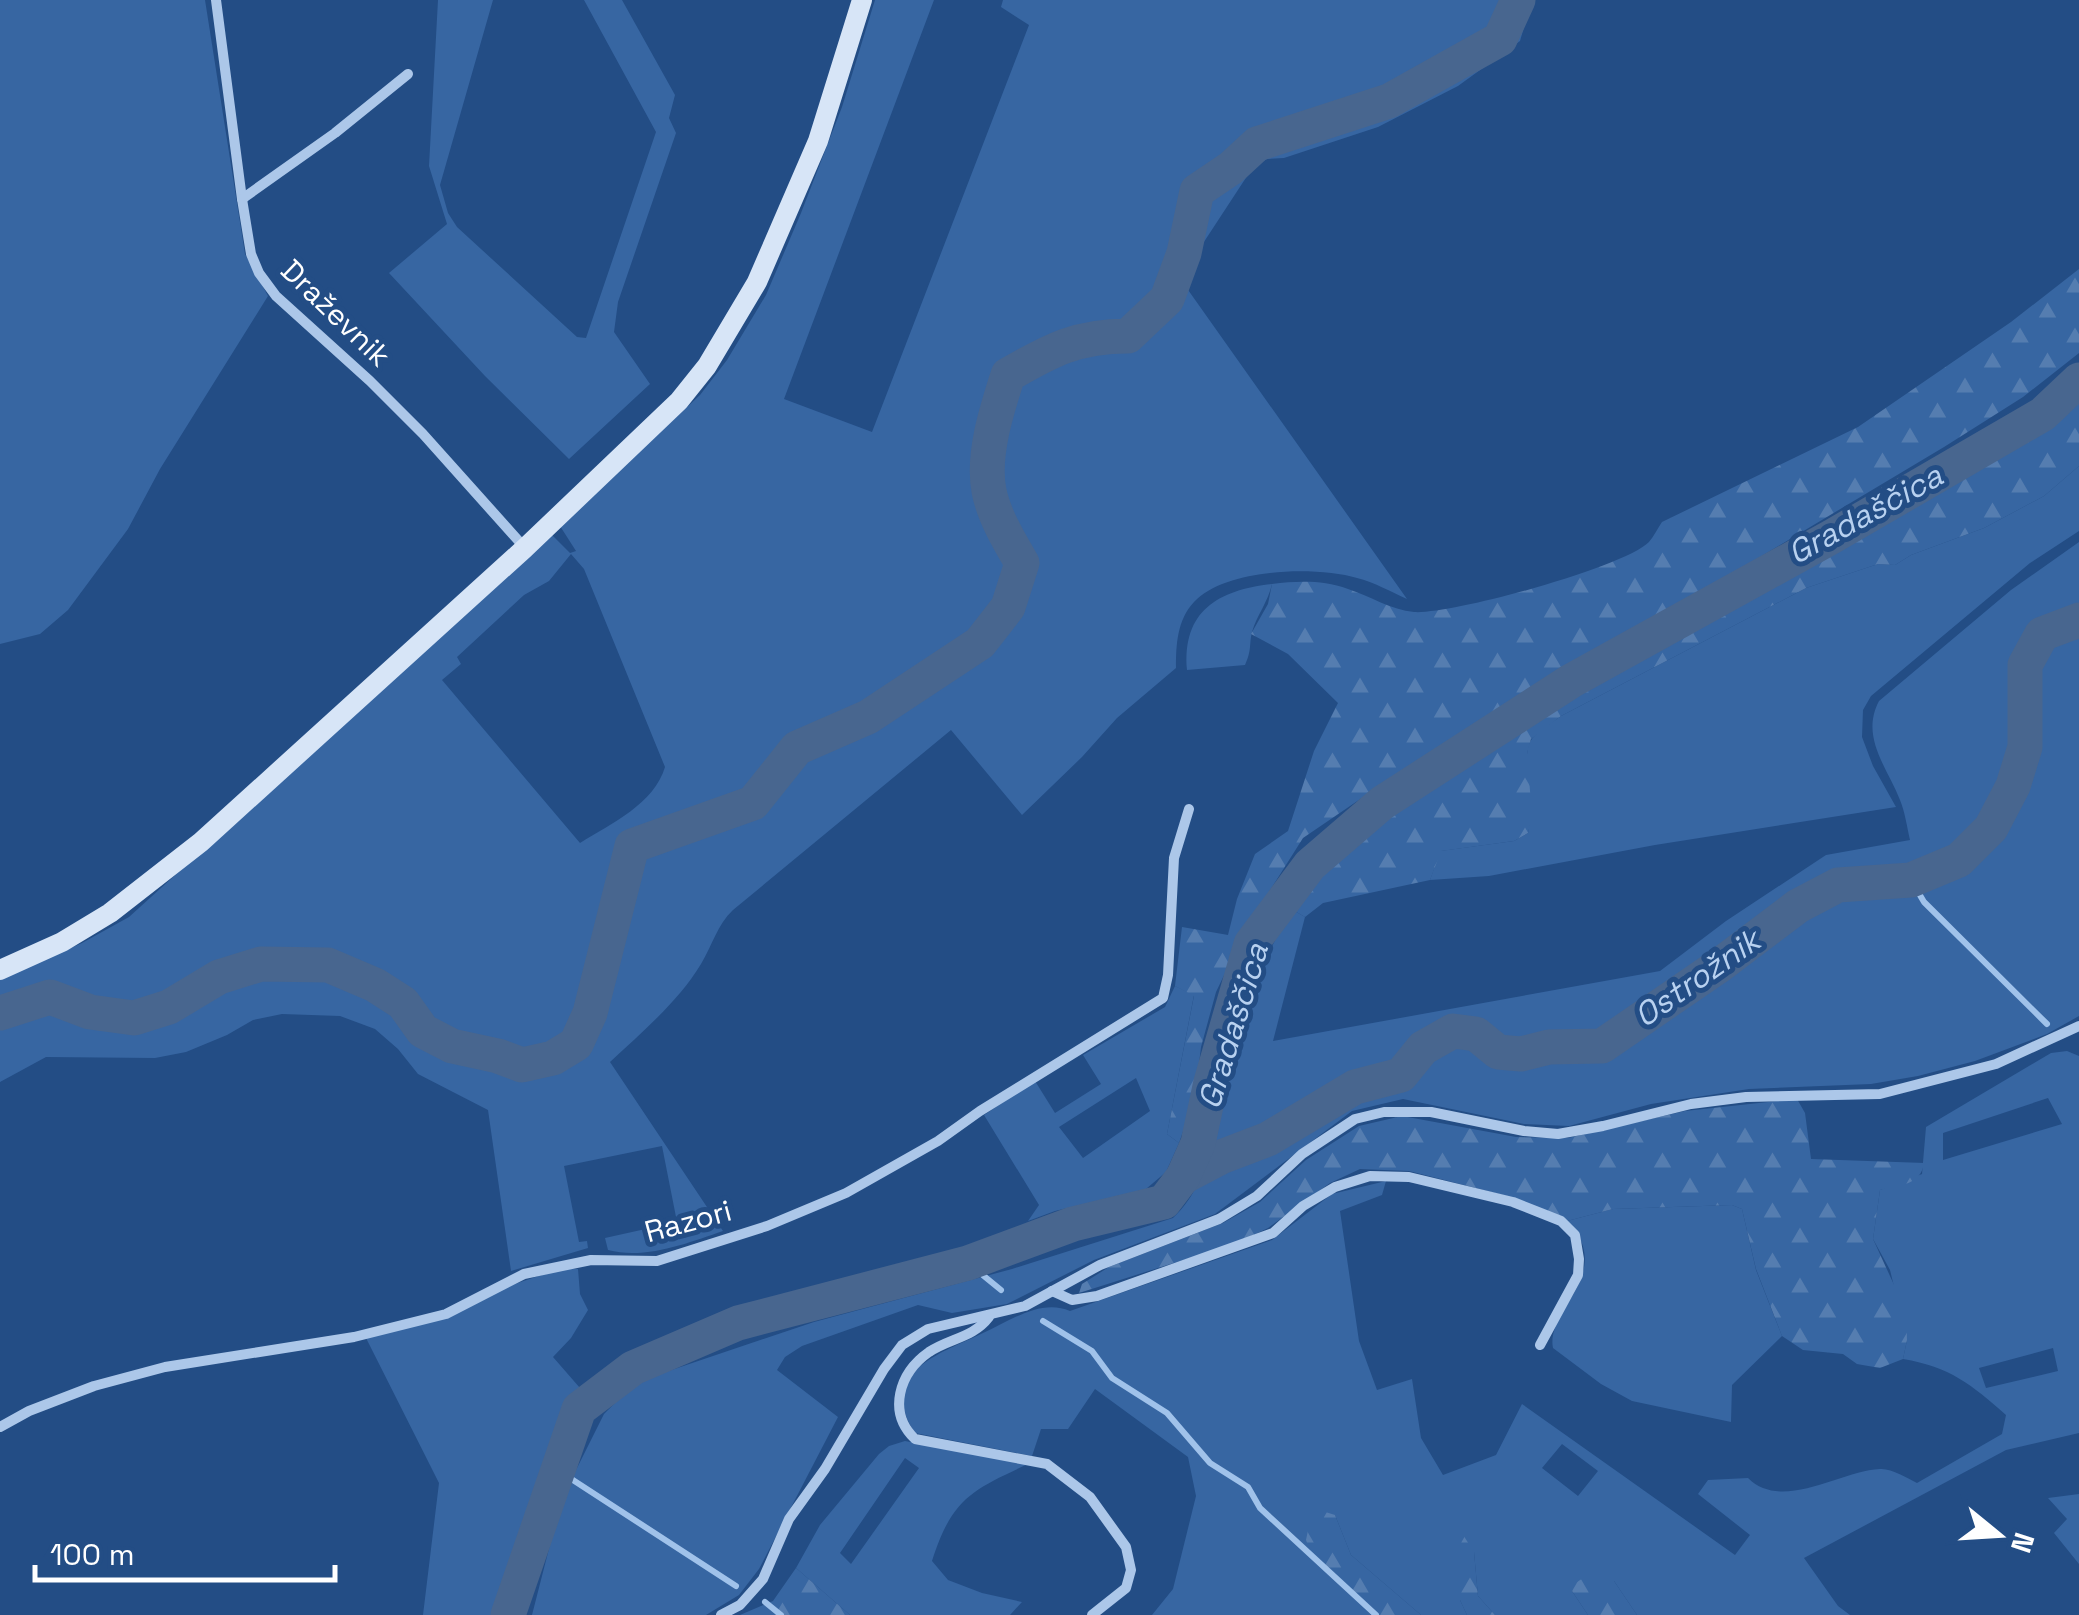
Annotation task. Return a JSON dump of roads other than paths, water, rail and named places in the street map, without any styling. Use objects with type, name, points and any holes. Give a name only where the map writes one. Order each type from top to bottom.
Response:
[{"type":"street","name":"Draževnik","points":[[216,0],[242,199],[259,273],[276,296],[370,381],[470,483],[525,548]]},
{"type":"street","points":[[0,970],[62,942],[110,913],[201,842],[680,402],[730,330],[757,282],[818,140],[862,0]]},
{"type":"street","points":[[242,199],[335,133],[408,74]]},
{"type":"street","name":"Razori","points":[[0,1427],[29,1411],[94,1386],[165,1367],[354,1337],[446,1314],[524,1274],[591,1260],[657,1261],[766,1226],[846,1194],[938,1141],[1163,998],[1168,975],[1174,858],[1188,809]]},
{"type":"street","points":[[721,1615],[740,1605],[763,1579],[789,1519],[825,1469],[902,1344],[928,1329],[1025,1306],[1100,1264],[1219,1219],[1257,1196],[1302,1154],[1355,1119],[1384,1112],[1431,1112],[1524,1132],[1558,1134],[1691,1104],[1746,1097],[1880,1094],[1996,1064],[2079,1026]]},
{"type":"street","points":[[1052,1291],[1072,1300],[1097,1296],[1274,1233],[1303,1206],[1334,1187],[1370,1176],[1409,1178],[1512,1202],[1561,1222],[1575,1236],[1578,1275],[1540,1344]]},
{"type":"street","points":[[990,1316],[978,1332],[941,1346],[914,1364],[898,1396],[903,1428],[915,1439],[1047,1464],[1090,1497],[1126,1547],[1131,1570],[1126,1588],[1092,1615]]},
{"type":"waterway","points":[[0,1013],[50,997],[90,1012],[134,1018],[169,1007],[219,977],[261,964],[328,965],[375,985],[403,1003],[423,1031],[452,1046],[522,1065],[553,1058],[576,1044],[590,1013],[632,846],[753,803],[797,748],[868,717],[980,643],[1008,607],[1022,563],[994,510],[987,477],[992,432],[1008,375],[1065,346],[1128,336],[1167,299],[1184,253],[1197,191],[1257,144],[1389,101],[1500,39],[1518,0]]},
{"type":"waterway","name":"Gradaščica","points":[[508,1615],[579,1409],[633,1368],[738,1323],[968,1263],[1073,1224],[1164,1202],[1183,1177],[1198,1143],[1211,1082],[1251,944],[1310,865],[1382,803],[1571,681],[2043,414],[2079,380]]},
{"type":"waterway","name":"Ostrožnik","points":[[1183,1177],[1268,1139],[1355,1087],[1401,1075],[1423,1048],[1453,1031],[1476,1034],[1498,1052],[1521,1054],[1549,1047],[1602,1046],[1798,906],[1838,885],[1911,880],[1959,860],[1991,828],[2013,786],[2025,747],[2025,665],[2042,634],[2079,620]]},
{"type":"waterway","points":[[1911,880],[1924,902],[2047,1024]]},
{"type":"waterway","points":[[968,1263],[1001,1290]]},
{"type":"waterway","points":[[1043,1321],[1092,1351],[1112,1378],[1167,1413],[1210,1463],[1248,1487],[1260,1508],[1376,1615]]},
{"type":"waterway","points":[[556,1469],[736,1586]]},
{"type":"waterway","points":[[765,1602],[781,1615]]}]
